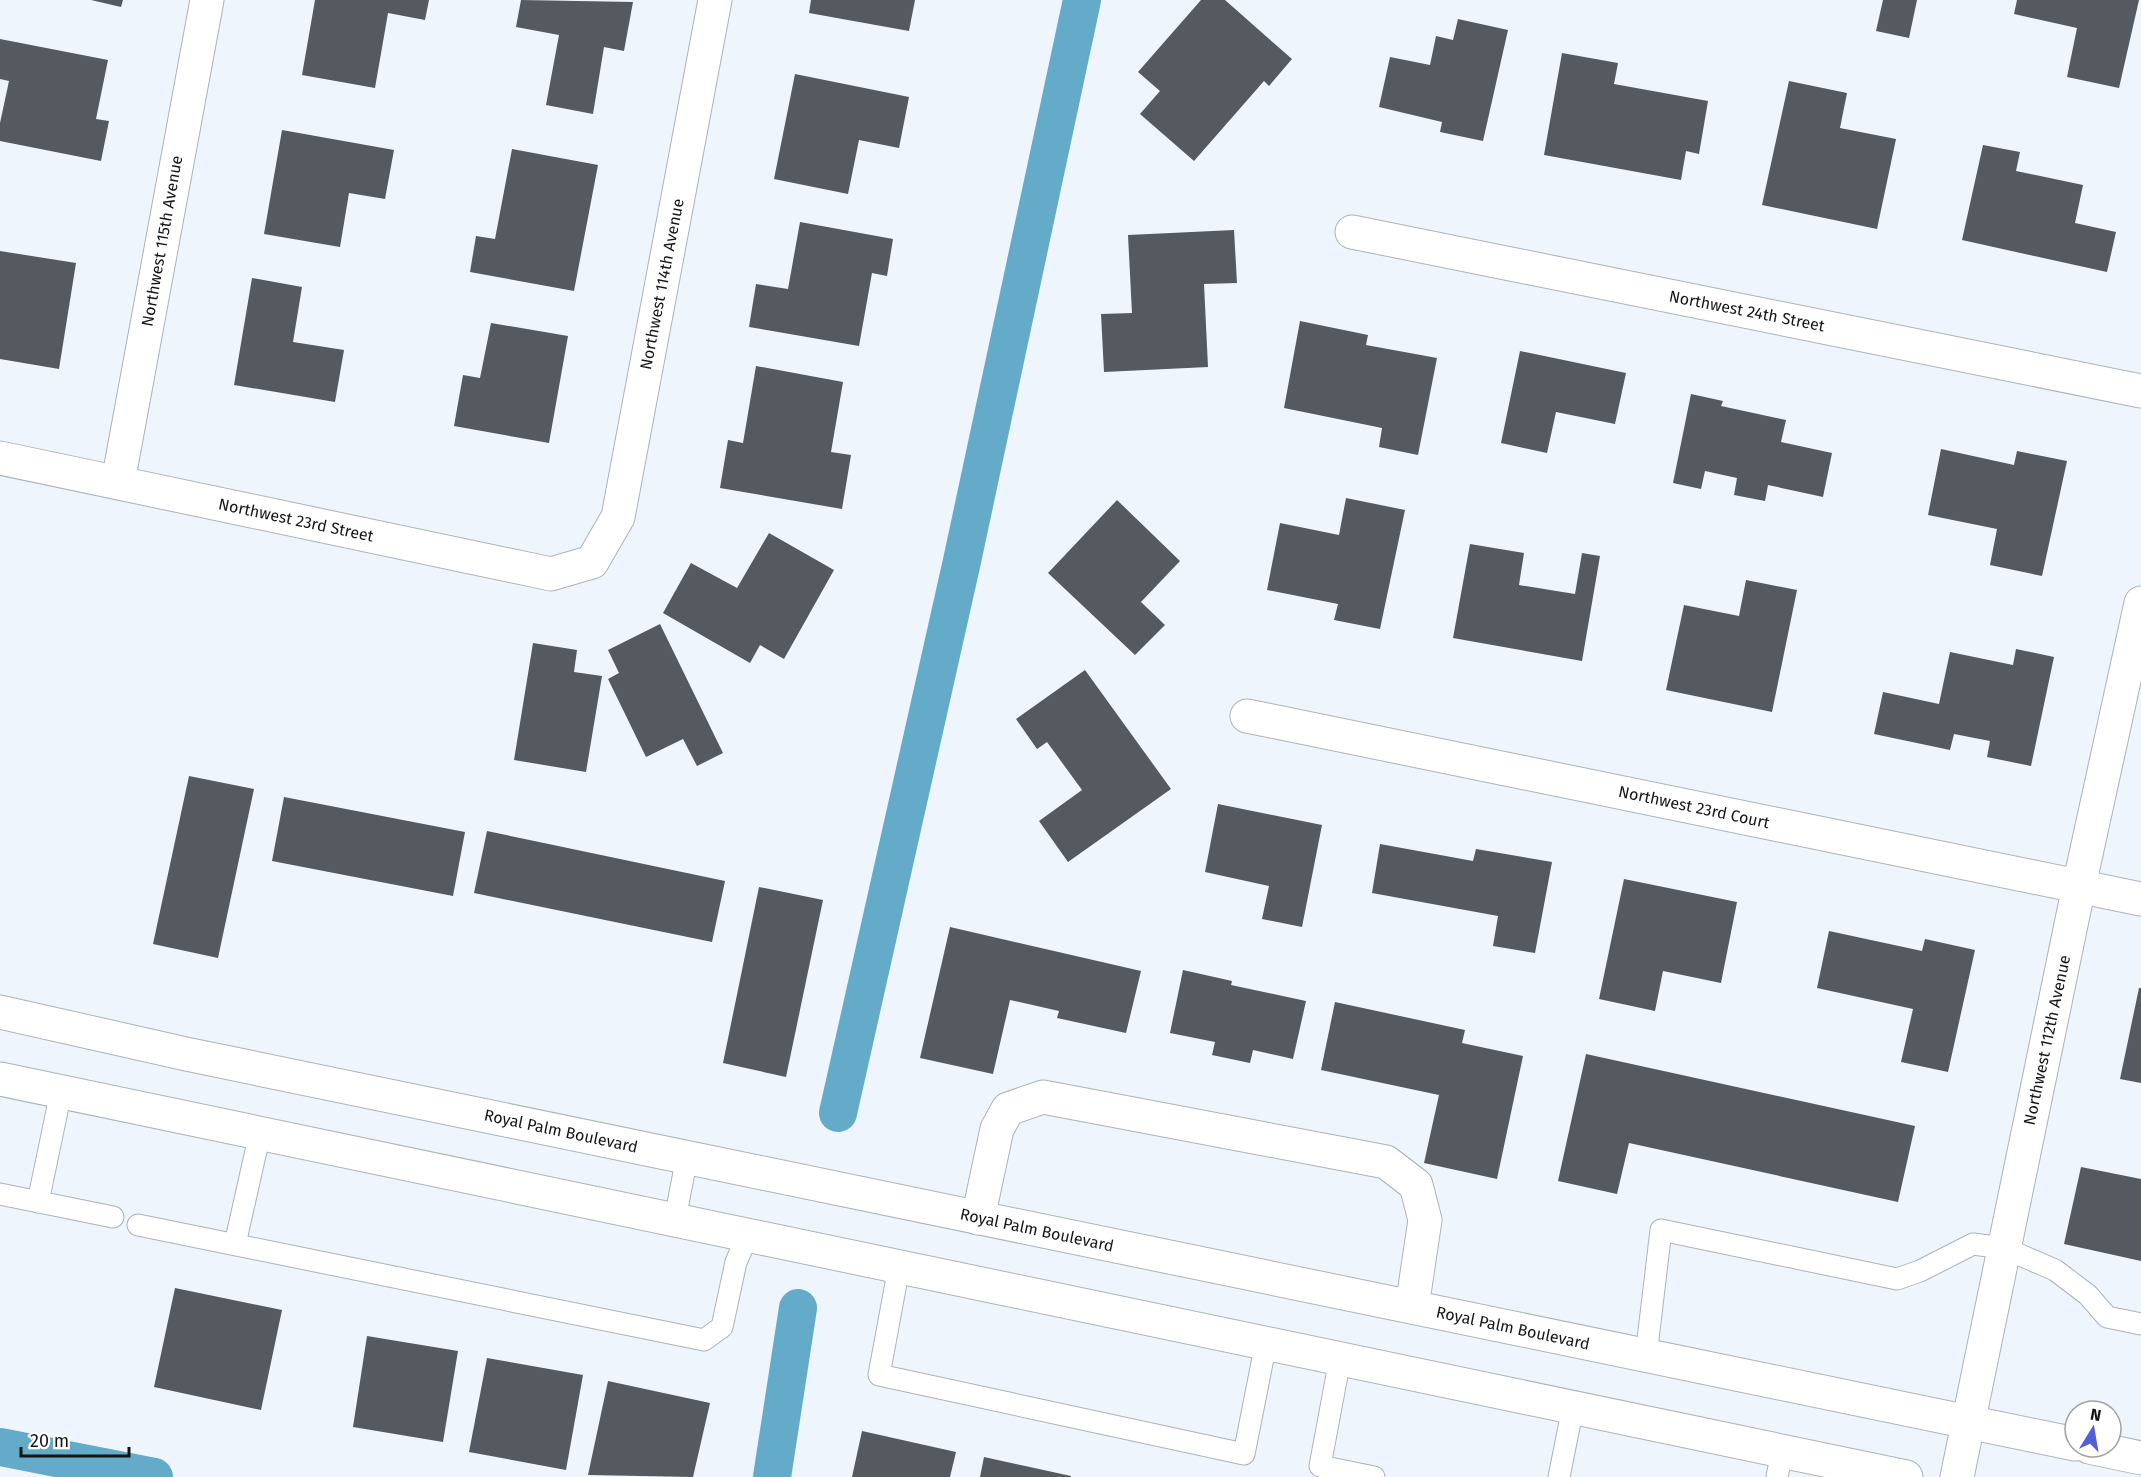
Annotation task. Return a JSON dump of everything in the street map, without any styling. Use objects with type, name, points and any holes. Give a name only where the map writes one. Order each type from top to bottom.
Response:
[{"type":"street","name":"Northwest 115th Avenue","points":[[118,482],[207,0]]},
{"type":"street","name":"Northwest 114th Avenue","points":[[592,562],[618,517],[715,0]]},
{"type":"street","name":"Northwest 24th Street","points":[[1352,232],[2141,391]]},
{"type":"street","name":"Northwest 23rd Street","points":[[0,458],[551,574],[592,562]]},
{"type":"street","name":"Northwest 112th Avenue","points":[[1957,1477],[2079,886],[2141,603]]},
{"type":"street","name":"Northwest 23rd Court","points":[[1247,716],[2141,899]]},
{"type":"street","name":"Royal Palm Boulevard","points":[[0,1012],[186,1054],[2063,1442]]},
{"type":"street","points":[[0,1079],[1573,1407],[1779,1464],[1906,1477]]},
{"type":"street","points":[[978,1218],[997,1129],[1008,1109],[1043,1097],[1386,1162],[1416,1185],[1425,1220],[1412,1307]]},
{"type":"street","points":[[2123,1454],[2141,1458]]},
{"type":"lane","points":[[38,1202],[62,1092]]},
{"type":"lane","points":[[235,1244],[260,1133]]},
{"type":"lane","points":[[675,1220],[687,1157]]},
{"type":"lane","points":[[0,1194],[113,1217]]},
{"type":"lane","points":[[138,1225],[704,1340],[722,1327],[736,1262],[748,1235]]},
{"type":"lane","points":[[1646,1356],[1661,1230],[1897,1279],[1920,1271],[1973,1244],[2004,1248],[2055,1270],[2088,1295],[2107,1317],[2141,1324]]},
{"type":"lane","points":[[899,1267],[879,1375],[1244,1454],[1266,1343]]},
{"type":"lane","points":[[1340,1359],[1320,1466],[1374,1477]]},
{"type":"lane","points":[[1559,1477],[1573,1407]]},
{"type":"building","points":[[91,0],[123,0],[121,7]]},
{"type":"building","points":[[315,0],[429,0],[425,20],[388,13],[375,88],[302,75]]},
{"type":"building","points":[[521,0],[633,2],[624,51],[604,47],[593,114],[546,105],[559,35],[516,27]]},
{"type":"building","points":[[811,0],[915,0],[909,31],[809,13]]},
{"type":"building","points":[[1201,0],[1225,0],[1292,59],[1269,86],[1264,81],[1194,161],[1140,114],[1160,91],[1138,72]]},
{"type":"building","points":[[1883,0],[1917,0],[1909,38],[1876,31]]},
{"type":"building","points":[[2017,0],[2139,0],[2119,88],[2067,77],[2077,28],[2014,14]]},
{"type":"building","points":[[1458,19],[1508,30],[1483,141],[1440,132],[1442,122],[1379,107],[1390,57],[1430,65],[1436,36],[1453,40]]},
{"type":"building","points":[[0,39],[108,60],[96,119],[109,121],[101,161],[0,141],[0,123],[9,81],[0,79]]},
{"type":"building","points":[[1562,53],[1618,63],[1614,84],[1708,101],[1699,154],[1686,151],[1681,180],[1544,155]]},
{"type":"building","points":[[795,74],[909,97],[899,148],[859,140],[848,194],[774,179]]},
{"type":"building","points":[[1789,81],[1847,93],[1840,128],[1896,139],[1877,229],[1762,205]]},
{"type":"building","points":[[282,130],[394,150],[385,199],[349,193],[340,247],[264,234]]},
{"type":"building","points":[[1983,145],[2020,152],[2016,171],[2083,185],[2075,223],[2116,232],[2107,272],[1962,240]]},
{"type":"building","points":[[512,149],[598,165],[574,291],[470,272],[476,236],[495,239]]},
{"type":"building","points":[[800,222],[893,239],[887,276],[872,273],[859,346],[749,327],[756,284],[788,289]]},
{"type":"building","points":[[1234,230],[1237,283],[1204,284],[1208,367],[1104,372],[1101,314],[1132,313],[1128,235]]},
{"type":"building","points":[[0,251],[76,263],[59,369],[0,359]]},
{"type":"building","points":[[252,278],[302,287],[293,342],[344,350],[335,402],[234,385]]},
{"type":"building","points":[[1300,321],[1368,335],[1366,345],[1437,358],[1418,455],[1379,447],[1382,428],[1284,408]]},
{"type":"building","points":[[491,323],[568,336],[549,443],[454,426],[463,375],[480,378]]},
{"type":"building","points":[[1520,351],[1626,373],[1615,424],[1556,412],[1547,453],[1501,443]]},
{"type":"building","points":[[756,366],[843,382],[831,452],[851,455],[842,509],[720,488],[728,440],[743,443]]},
{"type":"building","points":[[1691,394],[1723,401],[1721,406],[1786,420],[1781,442],[1832,453],[1823,497],[1768,485],[1765,501],[1734,495],[1737,478],[1705,471],[1701,489],[1673,483]]},
{"type":"building","points":[[1941,449],[2014,465],[2017,451],[2067,461],[2042,576],[1990,565],[1997,529],[1928,515]]},
{"type":"building","points":[[1346,498],[1405,510],[1380,629],[1334,620],[1338,604],[1267,590],[1280,523],[1339,535]]},
{"type":"building","points":[[1117,500],[1180,561],[1141,602],[1165,625],[1135,655],[1048,573]]},
{"type":"building","points":[[769,533],[834,570],[784,659],[760,645],[750,663],[663,613],[691,563],[737,588]]},
{"type":"building","points":[[1470,544],[1524,553],[1519,585],[1575,594],[1582,553],[1600,556],[1582,661],[1453,638]]},
{"type":"building","points":[[1746,580],[1797,590],[1772,712],[1666,690],[1684,605],[1739,616]]},
{"type":"building","points":[[660,624],[723,753],[697,766],[683,739],[646,757],[608,679],[619,673],[608,650]]},
{"type":"building","points":[[533,643],[577,650],[574,672],[602,676],[586,772],[514,760]]},
{"type":"building","points":[[2016,649],[2054,657],[2031,766],[1987,757],[1990,741],[1954,734],[1950,750],[1874,734],[1883,692],[1939,704],[1950,652],[2013,665]]},
{"type":"building","points":[[1085,670],[1171,789],[1068,862],[1039,821],[1082,790],[1047,742],[1037,749],[1016,719]]},
{"type":"building","points":[[189,776],[254,789],[218,958],[153,944]]},
{"type":"building","points":[[284,797],[465,832],[453,896],[272,861]]},
{"type":"building","points":[[1218,804],[1322,825],[1302,927],[1262,919],[1269,886],[1205,872]]},
{"type":"building","points":[[487,831],[725,881],[712,942],[474,893]]},
{"type":"building","points":[[1380,844],[1473,861],[1476,849],[1552,862],[1535,953],[1493,946],[1498,916],[1372,893]]},
{"type":"building","points":[[1624,879],[1737,902],[1721,983],[1663,971],[1655,1011],[1599,999]]},
{"type":"building","points":[[759,887],[823,900],[786,1077],[723,1063]]},
{"type":"building","points":[[950,927],[1141,971],[1126,1033],[1057,1018],[1059,1011],[1010,1000],[993,1074],[920,1058]]},
{"type":"building","points":[[1829,931],[1922,951],[1925,939],[1975,950],[1948,1072],[1901,1062],[1913,1009],[1817,988]]},
{"type":"building","points":[[1183,970],[1232,981],[1231,985],[1306,1001],[1293,1059],[1253,1050],[1250,1063],[1212,1055],[1215,1042],[1170,1033]]},
{"type":"building","points":[[2139,988],[2141,988],[2141,1083],[2120,1079]]},
{"type":"building","points":[[1335,1002],[1465,1030],[1462,1043],[1523,1056],[1497,1179],[1424,1163],[1439,1095],[1321,1070]]},
{"type":"building","points":[[1586,1054],[1915,1126],[1898,1202],[1629,1143],[1617,1194],[1558,1181]]},
{"type":"building","points":[[2081,1167],[2141,1179],[2141,1261],[2064,1244]]},
{"type":"building","points":[[175,1288],[282,1310],[261,1410],[154,1387]]},
{"type":"building","points":[[367,1336],[458,1351],[443,1442],[353,1427]]},
{"type":"building","points":[[487,1358],[583,1375],[566,1470],[469,1452]]},
{"type":"building","points":[[608,1381],[710,1403],[693,1477],[588,1475]]},
{"type":"building","points":[[862,1431],[956,1452],[950,1477],[852,1477]]},
{"type":"building","points":[[984,1457],[1071,1476],[1071,1477],[980,1477]]},
{"type":"waterway","points":[[838,1113],[962,561],[1082,0]]},
{"type":"waterway","points":[[772,1477],[798,1308]]},
{"type":"waterway","points":[[0,1447],[154,1477]]}]
